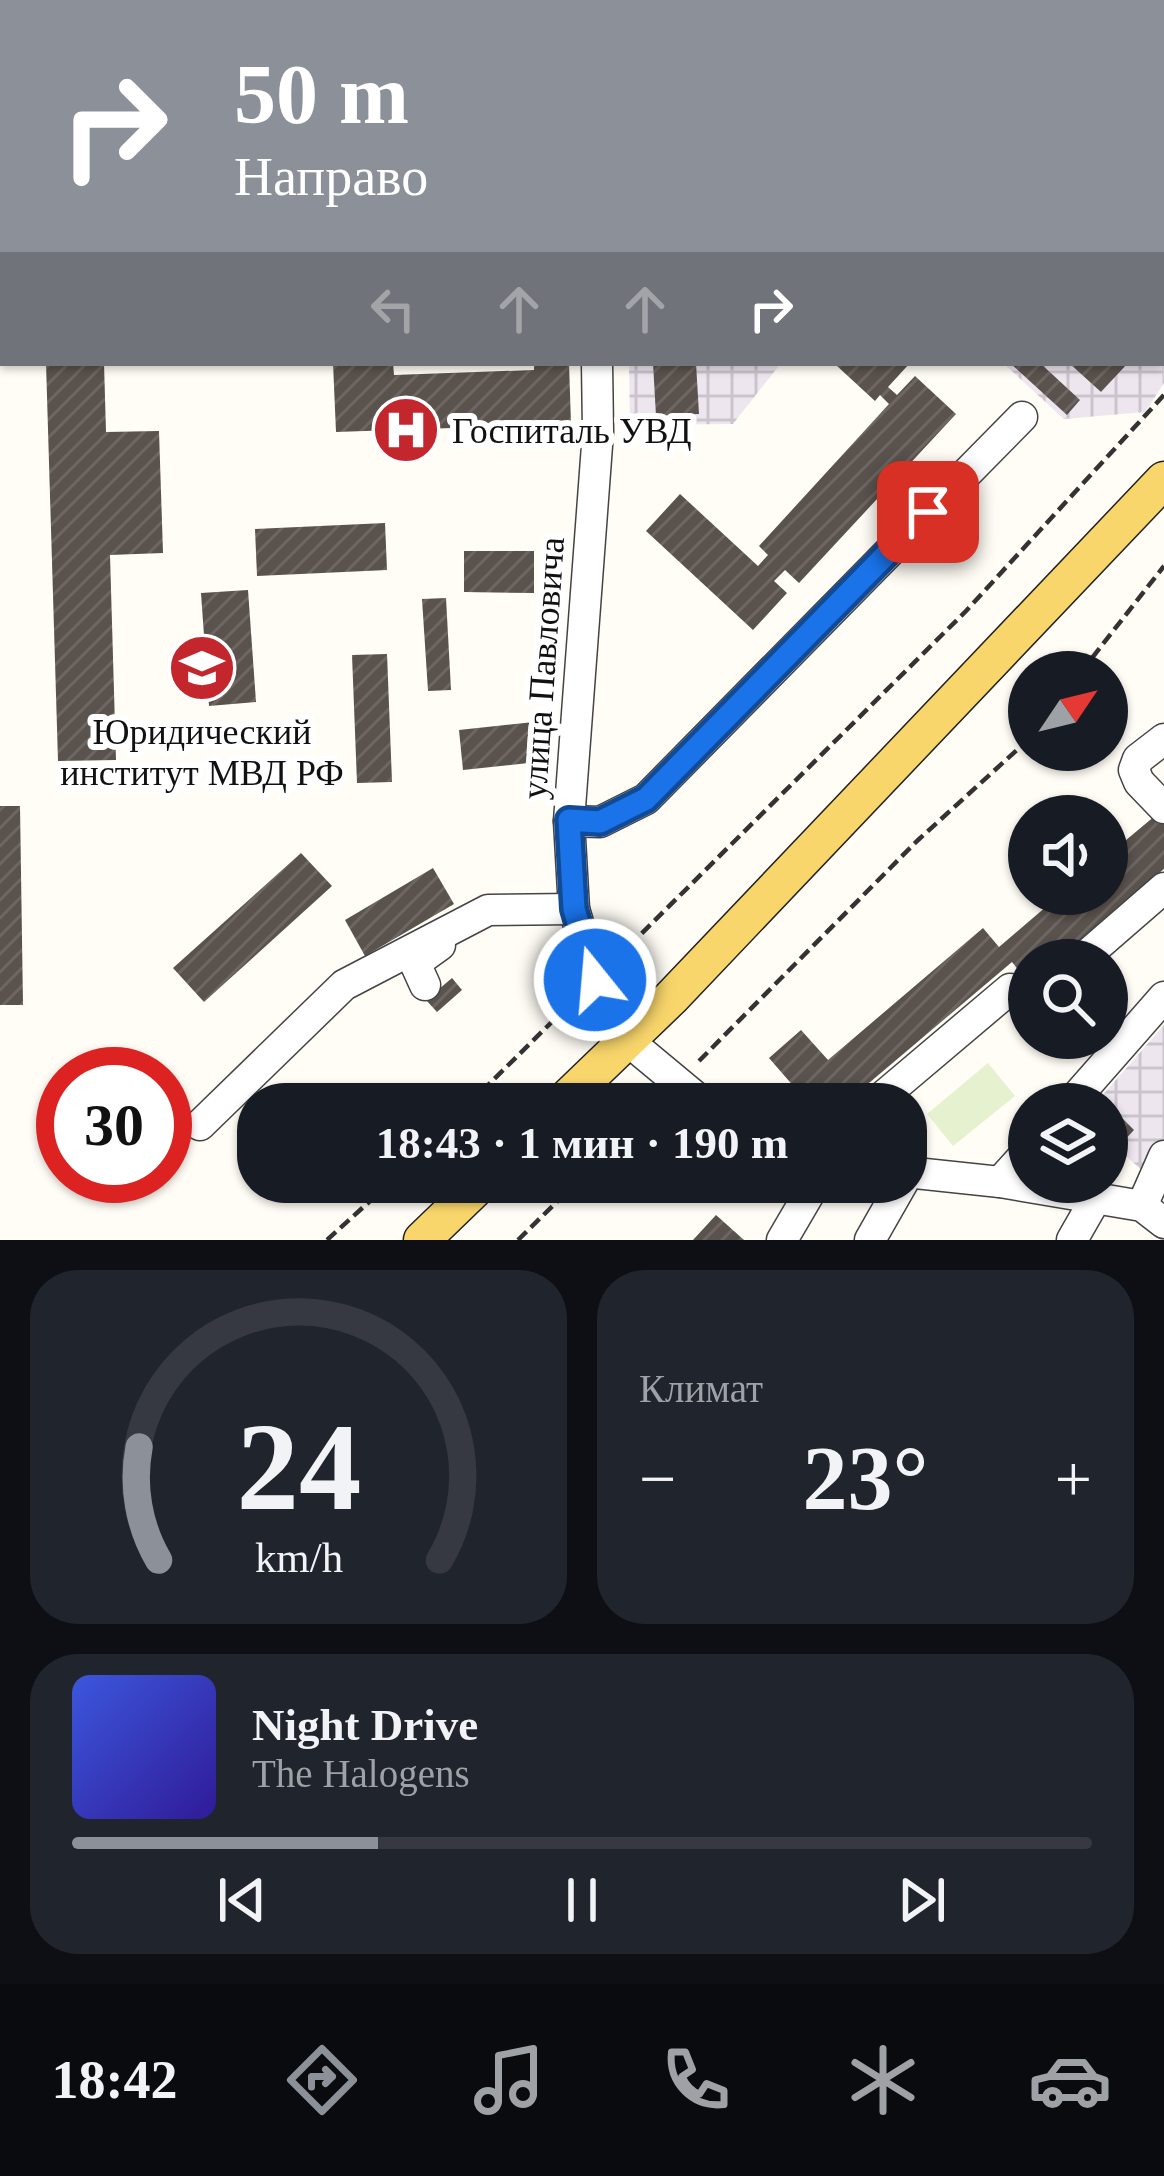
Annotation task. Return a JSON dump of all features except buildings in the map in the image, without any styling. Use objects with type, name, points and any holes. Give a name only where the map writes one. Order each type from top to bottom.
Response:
[{"type":"main road","points":[[583,1083],[801,863],[1164,480]]},
{"type":"main road","points":[[422,1240],[460,1203]]},
{"type":"street","points":[[981,0],[992,0]]},
{"type":"street","name":"улица Павловича","points":[[596,366],[598,432],[569,820],[574,909],[595,980],[627,1040]]},
{"type":"street","points":[[569,820],[600,822],[646,799],[1022,417]]},
{"type":"street","points":[[1164,739],[1138,759],[1134,770],[1164,808]]},
{"type":"street","points":[[1105,939],[1164,888]]},
{"type":"street","points":[[200,1125],[344,985],[488,910],[574,909]]},
{"type":"street","points":[[424,985],[415,963],[488,910]]},
{"type":"street","points":[[899,1083],[1008,991]]},
{"type":"street","points":[[1088,1083],[1164,997]]},
{"type":"street","points":[[627,1040],[679,1083]]},
{"type":"street","points":[[1114,1203],[1153,1214],[1164,1156]]},
{"type":"street","points":[[1000,1182],[1008,1173]]},
{"type":"street","points":[[927,1177],[1008,1183]]},
{"type":"street","points":[[782,1240],[804,1203]]},
{"type":"street","points":[[869,1240],[890,1203]]},
{"type":"street","points":[[1072,1240],[1093,1203]]},
{"type":"path","points":[[629,946],[966,611],[1164,395]]},
{"type":"path","points":[[1097,651],[1164,566]]},
{"type":"path","points":[[699,1061],[917,841],[1008,758]]},
{"type":"path","points":[[490,1083],[581,993]]},
{"type":"path","points":[[327,1240],[368,1203]]},
{"type":"path","points":[[518,1240],[556,1203]]},
{"type":"shaded area","points":[[629,366],[779,366],[733,424],[630,425]]},
{"type":"shaded area","points":[[1006,366],[1164,366],[1164,383],[1145,412],[1064,419]]},
{"type":"shaded area","points":[[1164,1025],[1164,1190],[1128,1158],[1128,1083],[1113,1083]]},
{"type":"green space","points":[[988,1063],[1008,1087],[1008,1102],[953,1146],[927,1114]]},
{"type":"place","name":"Госпиталь УВД","points":[[406,430]]},
{"type":"place","name":"Юридический институт МВД РФ","points":[[202,668]]},
{"type":"route","points":[[595,980],[574,909],[569,820],[600,822],[646,799],[928,512]]}]
